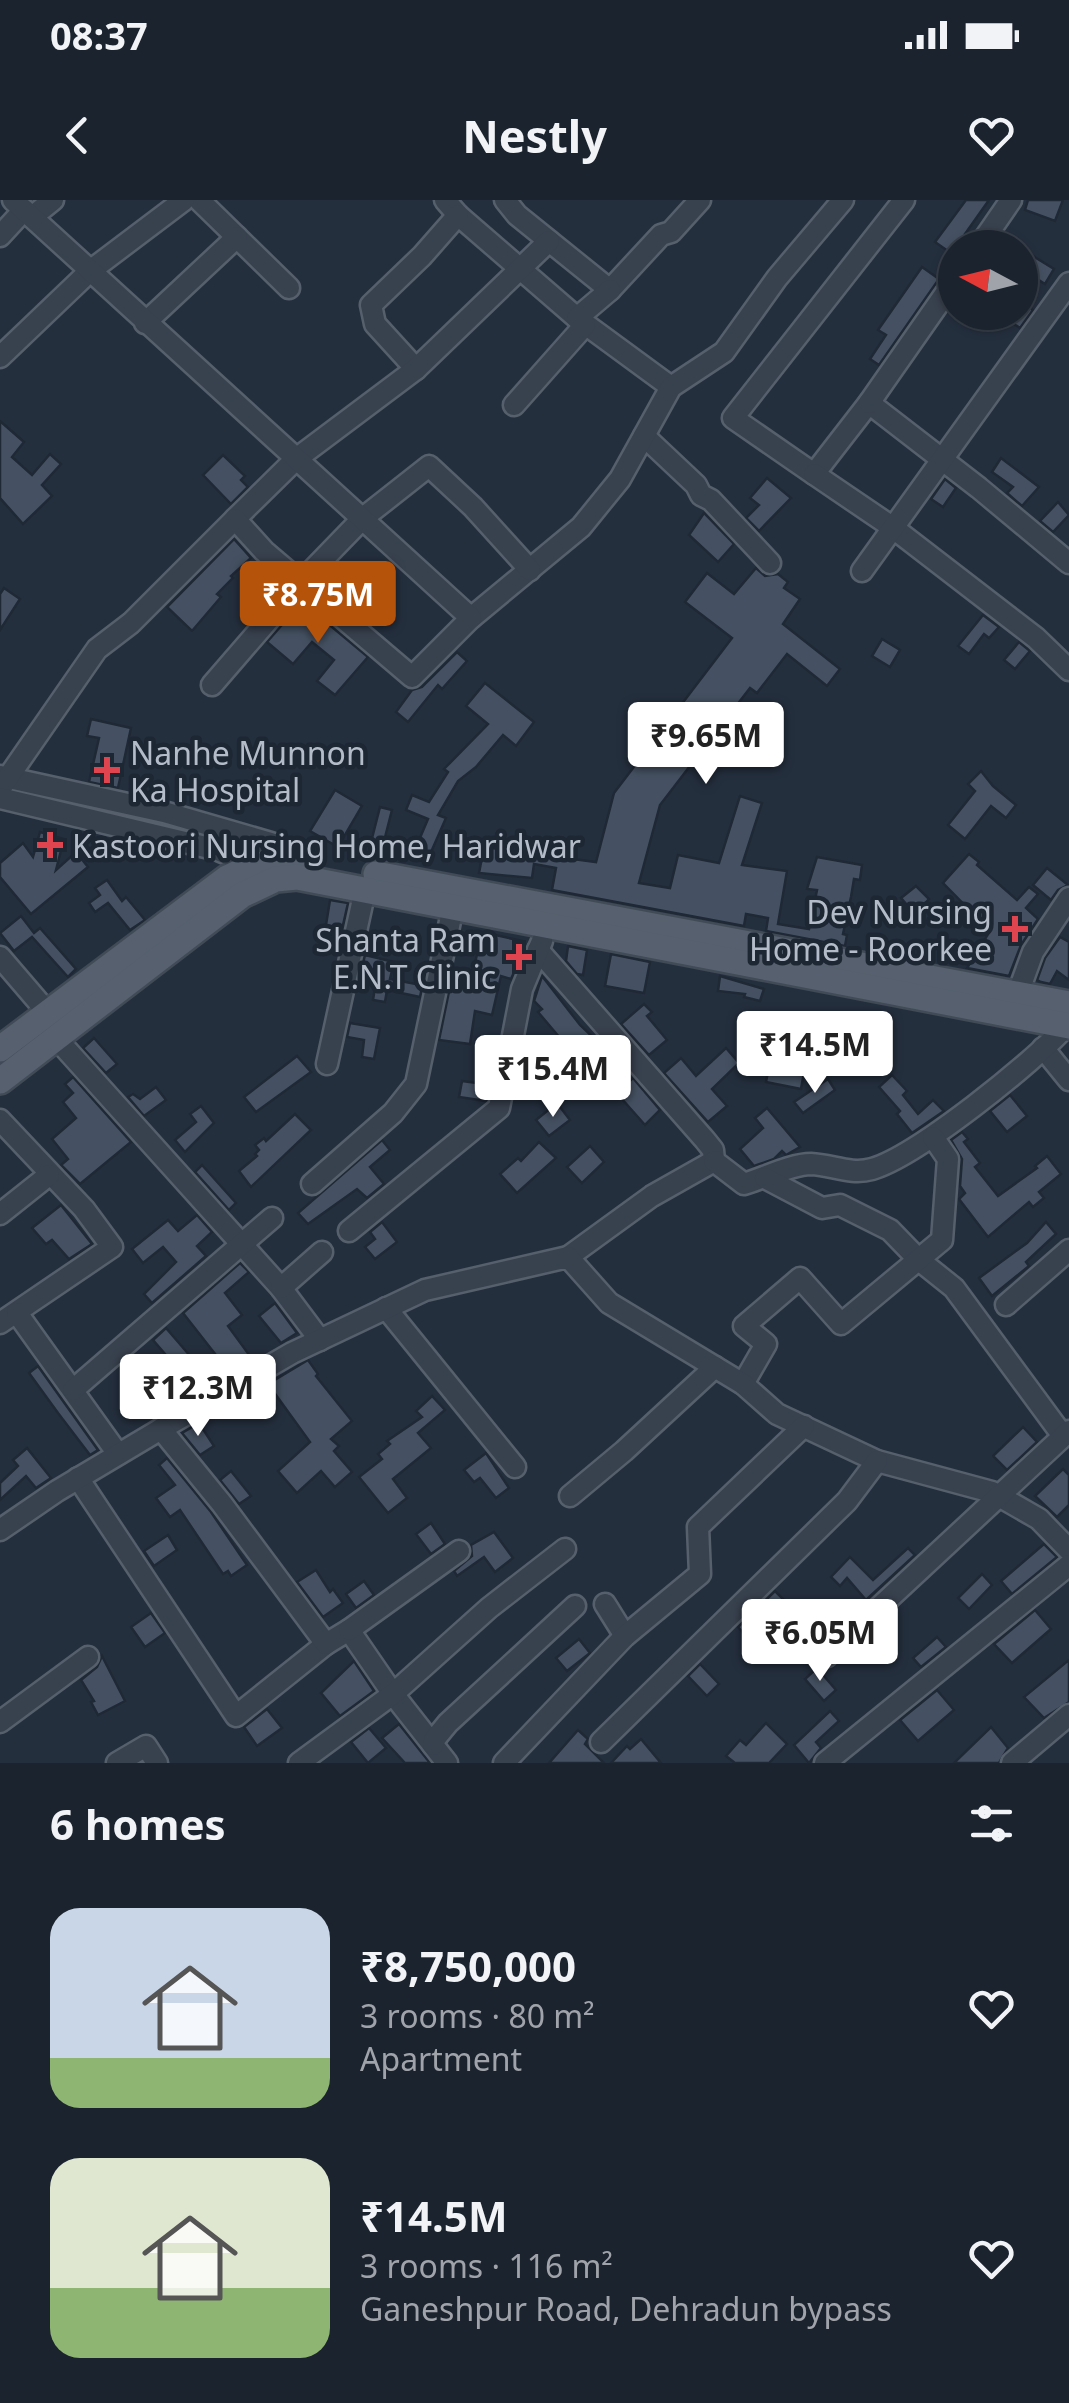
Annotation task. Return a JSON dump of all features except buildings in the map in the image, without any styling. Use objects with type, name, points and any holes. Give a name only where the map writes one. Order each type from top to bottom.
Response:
[{"type":"main road","points":[[0,1049],[52,1026],[242,895],[265,872],[300,860],[1018,993],[1068,1019]]},
{"type":"main road","points":[[265,872],[1068,1019]]},
{"type":"main road","points":[[0,1081],[52,1026]]},
{"type":"street","points":[[0,236],[23,209],[53,200]]},
{"type":"street","points":[[0,358],[90,271],[184,200]]},
{"type":"street","points":[[199,200],[289,288]]},
{"type":"street","points":[[505,200],[517,215],[610,290]]},
{"type":"street","points":[[577,318],[610,290],[661,234],[671,232],[700,200]]},
{"type":"street","points":[[234,519],[412,677],[471,618],[582,527],[620,480],[671,387],[724,352],[777,278],[843,200]]},
{"type":"street","points":[[904,200],[734,418],[892,527],[1036,638],[1069,670]]},
{"type":"street","points":[[990,230],[1011,200]]},
{"type":"street","points":[[416,369],[375,324],[370,305],[422,256],[452,208],[585,325],[514,405]]},
{"type":"street","points":[[23,209],[471,618]]},
{"type":"street","points":[[145,322],[237,237]]},
{"type":"street","points":[[2,785],[97,649],[131,622],[296,458],[416,369],[549,242]]},
{"type":"street","points":[[862,571],[1069,283]]},
{"type":"street","points":[[814,474],[938,304]]},
{"type":"street","points":[[577,318],[671,387]]},
{"type":"street","points":[[869,403],[1069,563]]},
{"type":"street","points":[[644,436],[770,563]]},
{"type":"street","points":[[212,685],[301,582],[363,518],[429,466],[530,570]]},
{"type":"street","points":[[2,785],[164,812],[271,842],[300,860]]},
{"type":"street","points":[[2,785],[218,850],[265,872]]},
{"type":"street","points":[[326,1064],[365,890]]},
{"type":"street","points":[[1018,993],[1032,952],[1069,898]]},
{"type":"street","points":[[312,1184],[393,1113],[416,1084],[453,907]]},
{"type":"street","points":[[348,1231],[499,1108],[522,990],[548,925]]},
{"type":"street","points":[[538,950],[705,1140],[713,1150],[714,1161],[744,1184],[809,1164],[849,1172],[874,1168],[933,1136],[1043,1048],[1068,1019]]},
{"type":"street","points":[[0,957],[52,1026],[281,1288],[320,1340]]},
{"type":"street","points":[[1043,1048],[1069,1080]]},
{"type":"street","points":[[0,1120],[84,1208],[112,1247],[8,1318],[73,1390],[118,1454]]},
{"type":"street","points":[[742,1384],[766,1344],[744,1326],[800,1278],[841,1324],[942,1240],[948,1159],[933,1136]]},
{"type":"street","points":[[0,1530],[118,1454],[320,1340],[425,1290],[568,1257],[652,1196],[714,1161]]},
{"type":"street","points":[[0,1214],[49,1175]]},
{"type":"street","points":[[764,1178],[822,1208],[840,1205],[890,1230],[918,1260],[954,1288],[1066,1434],[827,1656]]},
{"type":"street","points":[[73,1390],[272,1218]]},
{"type":"street","points":[[1006,1305],[1069,1250]]},
{"type":"street","points":[[281,1288],[322,1252]]},
{"type":"street","points":[[568,1257],[609,1303],[742,1384],[777,1414],[877,1461],[992,1492],[1039,1519],[1069,1550]]},
{"type":"street","points":[[386,1308],[515,1468]]},
{"type":"street","points":[[570,1496],[715,1367]]},
{"type":"street","points":[[504,1763],[625,1636],[700,1574],[698,1528],[804,1426]]},
{"type":"street","points":[[161,1429],[326,1644]]},
{"type":"street","points":[[601,1742],[847,1501],[877,1461]]},
{"type":"street","points":[[78,1478],[236,1716],[326,1644],[459,1551]]},
{"type":"street","points":[[299,1763],[392,1694],[489,1608],[565,1549]]},
{"type":"street","points":[[825,1763],[1069,1565]]},
{"type":"street","points":[[605,1604],[625,1636]]},
{"type":"street","points":[[433,1745],[448,1724],[575,1606]]},
{"type":"street","points":[[349,1630],[392,1694],[448,1763]]},
{"type":"street","points":[[0,1722],[88,1657]]},
{"type":"street","points":[[1012,1763],[1069,1715]]},
{"type":"street","points":[[117,1763],[146,1746],[157,1763]]},
{"type":"place","name":"Nanhe Munnon Ka Hospital","points":[[107,770]]},
{"type":"place","name":"Kastoori Nursing Home, Haridwar","points":[[50,845]]},
{"type":"place","name":"Dev Nursing Home - Roorkee","points":[[1015,929]]},
{"type":"place","name":"Shanta Ram E.N.T Clinic","points":[[519,957]]}]
